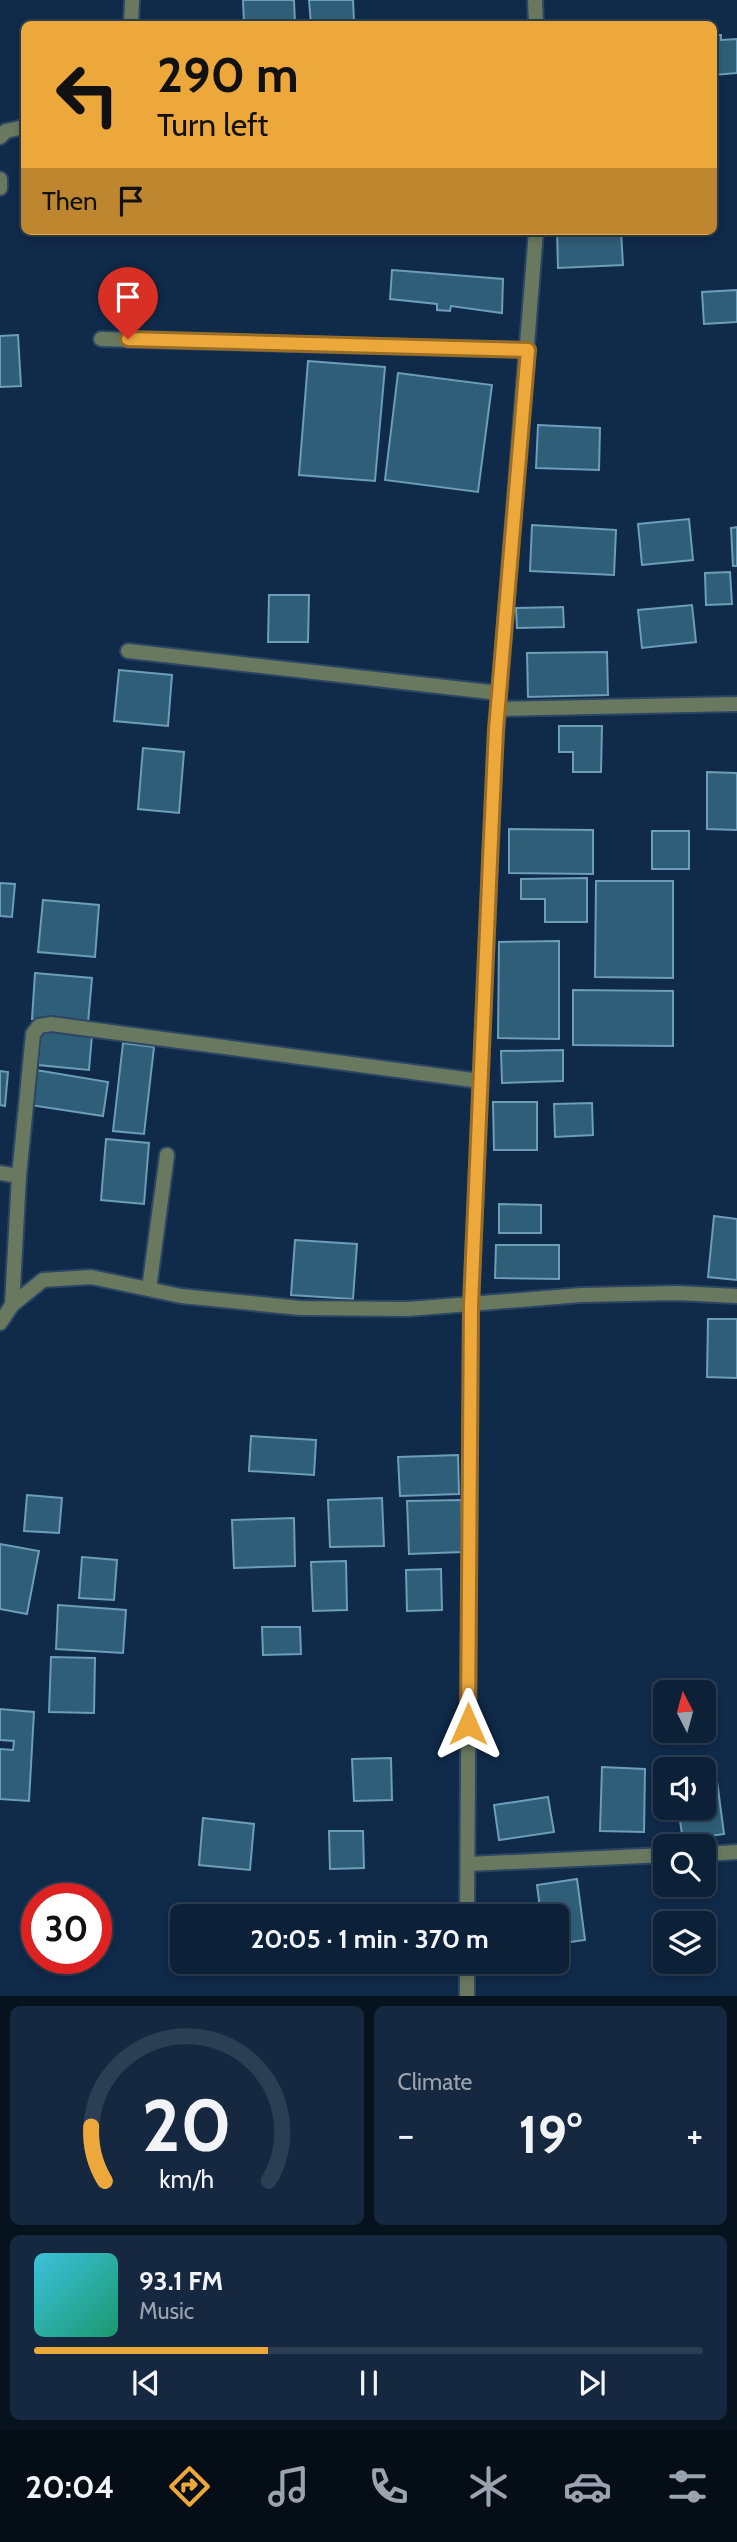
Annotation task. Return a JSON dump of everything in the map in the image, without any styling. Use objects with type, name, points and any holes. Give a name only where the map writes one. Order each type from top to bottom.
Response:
[{"type":"street","points":[[131,21],[132,0]]},
{"type":"street","points":[[535,0],[536,21]]},
{"type":"street","points":[[0,137],[6,131],[21,128]]},
{"type":"street","points":[[0,179],[0,188]]},
{"type":"street","points":[[467,1904],[471,1305],[480,1081],[499,693],[536,235]]},
{"type":"street","points":[[101,339],[528,350]]},
{"type":"street","points":[[128,651],[499,693]]},
{"type":"street","points":[[498,709],[737,704]]},
{"type":"street","points":[[12,1304],[19,1176],[33,1034],[39,1026],[51,1024],[480,1081]]},
{"type":"street","points":[[149,1289],[167,1155]]},
{"type":"street","points":[[0,1173],[19,1176]]},
{"type":"street","points":[[0,1323],[12,1304],[43,1280],[91,1277],[181,1296],[300,1308],[408,1309],[581,1295],[677,1293],[737,1296]]},
{"type":"street","points":[[716,1853],[737,1852]]},
{"type":"street","points":[[468,1864],[653,1856]]},
{"type":"street","points":[[467,1974],[467,1996]]},
{"type":"building","points":[[243,0],[294,0],[295,21],[244,21]]},
{"type":"building","points":[[309,0],[353,0],[354,21],[311,21]]},
{"type":"building","points":[[717,35],[721,35],[721,40],[737,39],[737,73],[717,75]]},
{"type":"building","points":[[557,235],[621,235],[623,265],[558,268]]},
{"type":"building","points":[[392,270],[503,279],[502,313],[451,306],[450,311],[437,310],[437,304],[390,299]]},
{"type":"building","points":[[737,290],[737,322],[704,324],[702,292]]},
{"type":"building","points":[[18,335],[21,386],[0,387],[0,336]]},
{"type":"building","points":[[308,361],[385,367],[375,481],[299,475]]},
{"type":"building","points":[[398,373],[492,385],[478,492],[385,480]]},
{"type":"building","points":[[538,425],[600,428],[599,470],[536,468]]},
{"type":"building","points":[[689,519],[693,560],[642,565],[638,524]]},
{"type":"building","points":[[532,525],[616,530],[614,575],[530,571]]},
{"type":"building","points":[[737,527],[737,566],[733,566],[731,528]]},
{"type":"building","points":[[730,572],[732,604],[706,605],[705,573]]},
{"type":"building","points":[[269,595],[309,595],[308,642],[268,642]]},
{"type":"building","points":[[692,605],[696,642],[642,648],[638,610]]},
{"type":"building","points":[[563,607],[564,627],[517,628],[516,608]]},
{"type":"building","points":[[607,652],[608,695],[528,697],[527,653]]},
{"type":"building","points":[[119,670],[172,675],[168,726],[114,721]]},
{"type":"building","points":[[559,726],[602,726],[601,772],[573,772],[573,752],[559,752]]},
{"type":"building","points":[[143,748],[184,752],[179,813],[138,809]]},
{"type":"building","points":[[707,772],[737,773],[737,830],[707,829]]},
{"type":"building","points":[[509,829],[593,830],[593,874],[509,873]]},
{"type":"building","points":[[652,831],[689,831],[689,869],[652,869]]},
{"type":"building","points":[[587,878],[587,922],[545,922],[545,899],[521,899],[521,879]]},
{"type":"building","points":[[596,881],[673,881],[673,978],[595,977]]},
{"type":"building","points":[[0,883],[15,884],[12,917],[0,916]]},
{"type":"building","points":[[43,900],[99,905],[95,957],[38,952]]},
{"type":"building","points":[[559,941],[559,1039],[498,1038],[499,942]]},
{"type":"building","points":[[35,973],[92,978],[88,1023],[32,1019]]},
{"type":"building","points":[[573,990],[673,991],[673,1046],[573,1045]]},
{"type":"building","points":[[41,1031],[92,1035],[89,1070],[38,1065]]},
{"type":"building","points":[[123,1043],[154,1047],[144,1134],[113,1131]]},
{"type":"building","points":[[563,1050],[563,1081],[502,1083],[501,1051]]},
{"type":"building","points":[[36,1070],[108,1082],[103,1116],[30,1105]]},
{"type":"building","points":[[0,1071],[8,1072],[5,1106],[0,1105]]},
{"type":"building","points":[[493,1102],[537,1102],[537,1150],[494,1150]]},
{"type":"building","points":[[592,1103],[593,1135],[555,1137],[554,1104]]},
{"type":"building","points":[[106,1139],[149,1143],[144,1204],[101,1200]]},
{"type":"building","points":[[499,1204],[541,1205],[541,1233],[499,1233]]},
{"type":"building","points":[[714,1216],[737,1219],[737,1280],[708,1277]]},
{"type":"building","points":[[295,1240],[357,1244],[353,1299],[291,1295]]},
{"type":"building","points":[[496,1245],[559,1245],[559,1279],[495,1278]]},
{"type":"building","points":[[708,1319],[737,1319],[737,1378],[707,1377]]},
{"type":"building","points":[[251,1436],[316,1440],[314,1475],[249,1471]]},
{"type":"building","points":[[458,1455],[459,1494],[400,1496],[398,1457]]},
{"type":"building","points":[[27,1495],[62,1498],[59,1533],[24,1531]]},
{"type":"building","points":[[382,1498],[384,1546],[330,1547],[328,1500]]},
{"type":"building","points":[[461,1500],[463,1552],[409,1554],[407,1501]]},
{"type":"building","points":[[294,1518],[295,1566],[234,1568],[232,1520]]},
{"type":"building","points":[[0,1544],[39,1551],[27,1614],[0,1609]]},
{"type":"building","points":[[82,1557],[117,1560],[114,1600],[79,1598]]},
{"type":"building","points":[[346,1561],[347,1610],[313,1611],[311,1562]]},
{"type":"building","points":[[441,1569],[442,1610],[407,1611],[406,1570]]},
{"type":"building","points":[[58,1605],[126,1610],[123,1653],[56,1649]]},
{"type":"building","points":[[262,1627],[300,1627],[301,1654],[263,1655]]},
{"type":"building","points":[[51,1657],[95,1658],[94,1713],[49,1712]]},
{"type":"building","points":[[0,1709],[34,1712],[29,1801],[0,1799],[0,1749],[13,1750],[14,1741],[0,1740]]},
{"type":"building","points":[[391,1758],[392,1800],[354,1801],[352,1759]]},
{"type":"building","points":[[602,1767],[645,1769],[644,1832],[600,1831]]},
{"type":"building","points":[[716,1781],[724,1834],[682,1834],[680,1820],[716,1820]]},
{"type":"building","points":[[548,1797],[554,1832],[499,1840],[494,1805]]},
{"type":"building","points":[[203,1818],[254,1824],[250,1870],[199,1865]]},
{"type":"building","points":[[329,1831],[363,1831],[364,1868],[330,1869]]},
{"type":"building","points":[[577,1879],[585,1940],[569,1942],[569,1904],[539,1904],[537,1885]]},
{"type":"route","points":[[128,339],[528,350],[496,729],[490,860],[471,1305],[468,1724]]}]
